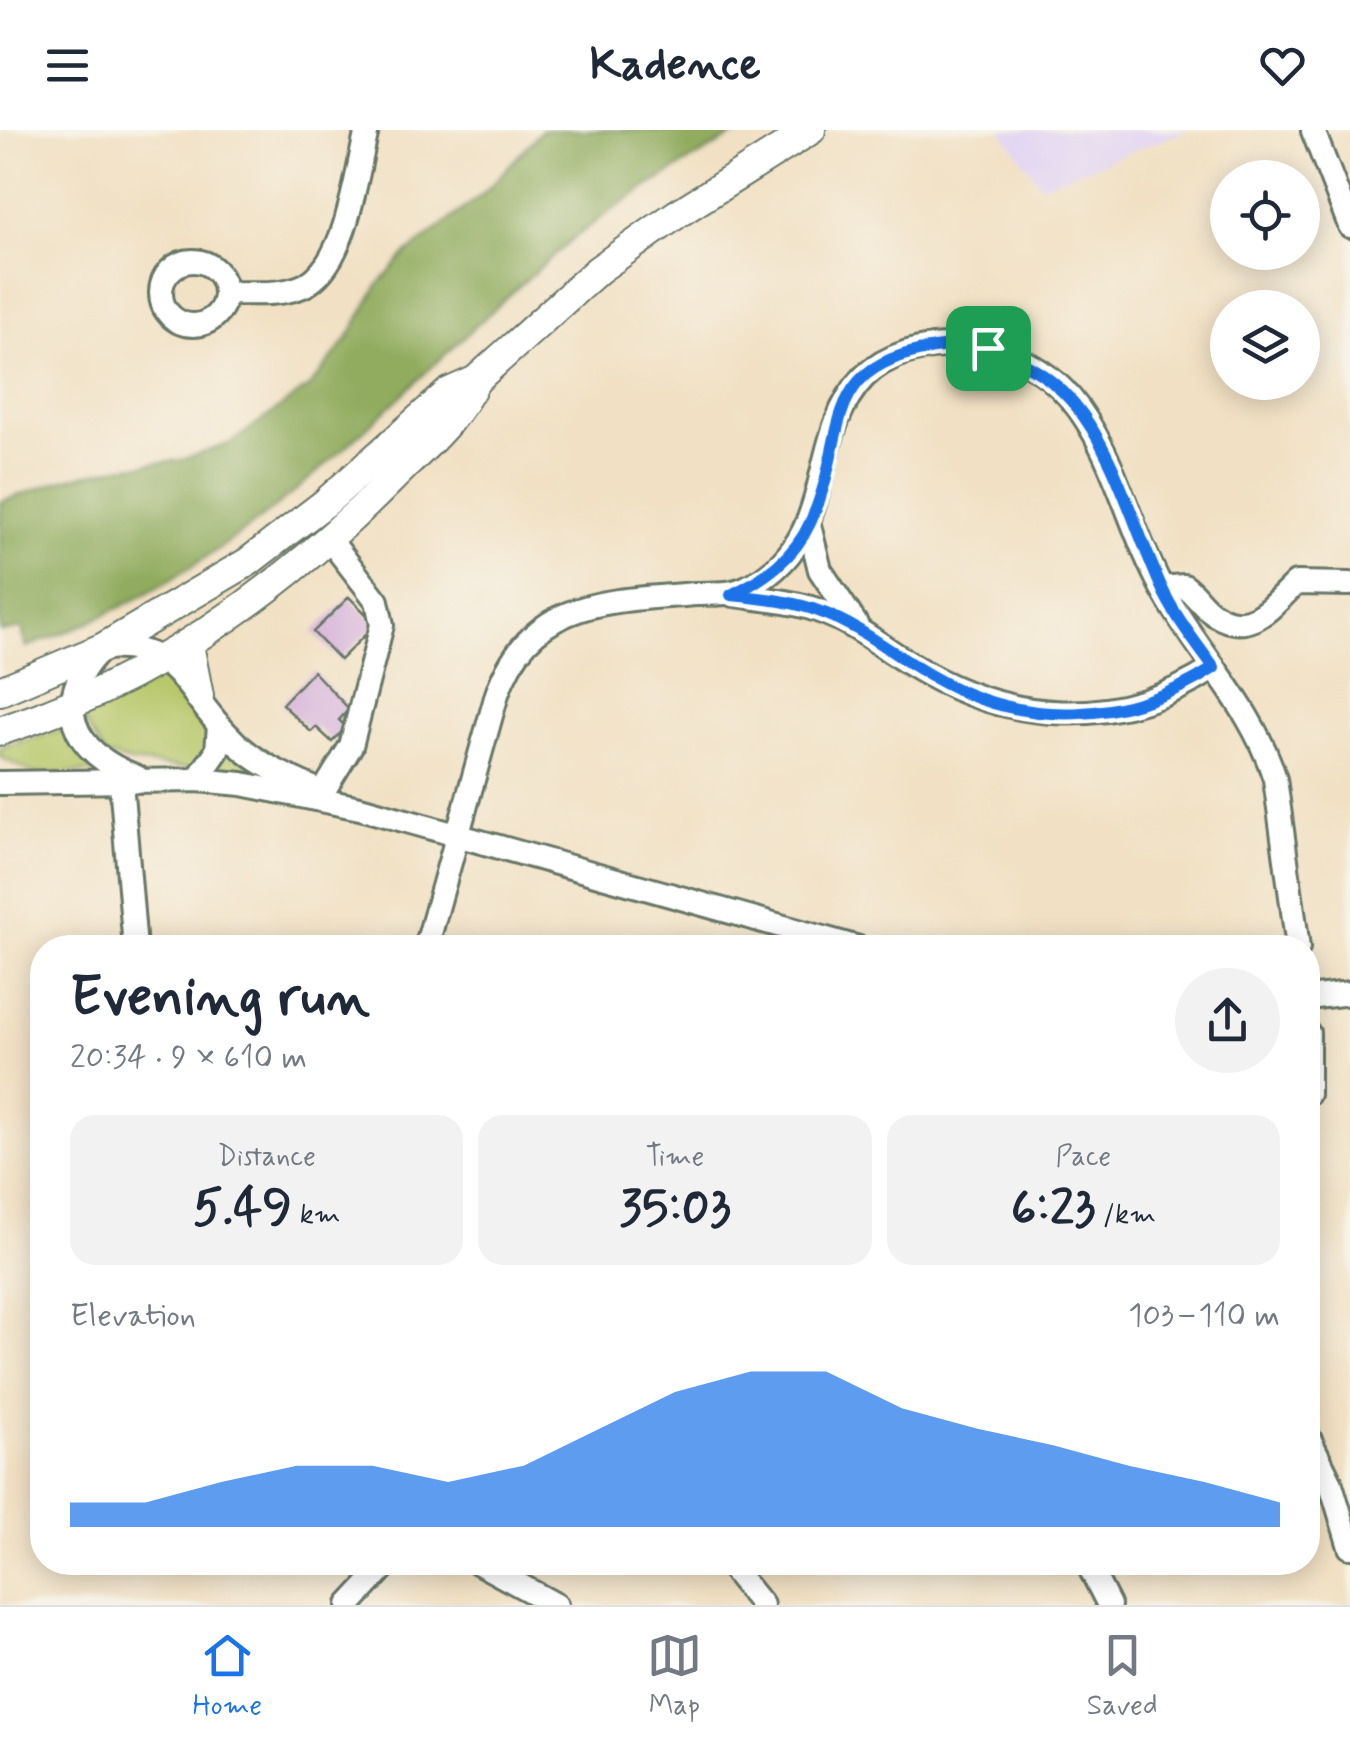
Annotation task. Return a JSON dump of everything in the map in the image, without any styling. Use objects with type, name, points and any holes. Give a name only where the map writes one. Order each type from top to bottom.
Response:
[{"type":"main road","points":[[0,691],[102,648],[248,562],[326,502],[449,392],[476,380],[612,260],[676,214],[811,130]]},
{"type":"main road","points":[[0,730],[72,703],[189,645],[274,587],[330,540],[454,417],[476,380]]},
{"type":"main road","points":[[189,645],[199,696]]},
{"type":"street","points":[[225,293],[293,290],[321,274],[337,250],[367,130]]},
{"type":"street","points":[[1313,131],[1350,226]]},
{"type":"street","points":[[862,630],[830,592],[812,548],[809,525],[836,424],[852,390],[868,373],[897,355],[920,349],[988,348],[1017,358],[1045,375],[1096,431],[1162,588],[1255,727],[1275,779],[1296,935]]},
{"type":"street","points":[[731,595],[772,572],[809,525]]},
{"type":"street","points":[[323,792],[351,746],[382,625],[377,601],[330,540]]},
{"type":"street","points":[[1162,588],[1184,586],[1216,616],[1238,622],[1270,612],[1292,585],[1302,581],[1350,584]]},
{"type":"street","points":[[430,935],[504,675],[513,657],[541,627],[585,606],[703,594],[731,595],[820,611],[862,630],[938,680],[995,703],[1042,714],[1128,708],[1176,690],[1214,668]]},
{"type":"street","points":[[156,781],[123,772],[91,751],[73,722],[72,703],[80,676],[102,648],[134,648],[164,658],[219,725],[266,766],[360,808]]},
{"type":"street","points":[[197,780],[217,751],[219,725]]},
{"type":"street","points":[[0,782],[197,780],[242,784],[360,808],[812,935]]},
{"type":"street","points":[[121,782],[134,935]]},
{"type":"street","points":[[1320,997],[1350,993]]},
{"type":"street","points":[[1320,1460],[1350,1547]]},
{"type":"street","points":[[349,1605],[377,1575]]},
{"type":"street","points":[[501,1575],[556,1605]]},
{"type":"street","points":[[738,1575],[762,1605]]},
{"type":"street","points":[[1093,1575],[1109,1605]]},
{"type":"shaded area","points":[[1001,130],[1189,130],[1041,185]]},
{"type":"green space","points":[[542,130],[743,130],[591,225],[504,299],[318,471],[254,524],[185,571],[110,613],[26,647],[22,628],[0,632],[0,502],[63,480],[119,467],[182,460],[231,443],[311,385],[348,338],[378,285],[405,255],[483,194]]},
{"type":"green space","points":[[164,669],[211,730],[214,742],[191,769],[105,755],[78,711]]},
{"type":"green space","points":[[61,730],[72,735],[94,766],[91,772],[35,774],[0,757],[0,748]]},
{"type":"green space","points":[[225,743],[263,776],[261,779],[212,771]]},
{"type":"building","points":[[349,597],[376,624],[340,660],[313,632]]},
{"type":"building","points":[[313,671],[349,709],[339,720],[346,727],[332,742],[316,727],[311,732],[282,704]]},
{"type":"route","points":[[988,348],[1017,358],[1045,375],[1076,404],[1096,431],[1162,588],[1214,668],[1176,690],[1128,708],[1100,713],[1042,714],[963,692],[908,663],[862,630],[820,611],[731,595],[772,572],[809,525],[842,407],[868,373],[897,355],[920,349],[988,348]]}]
